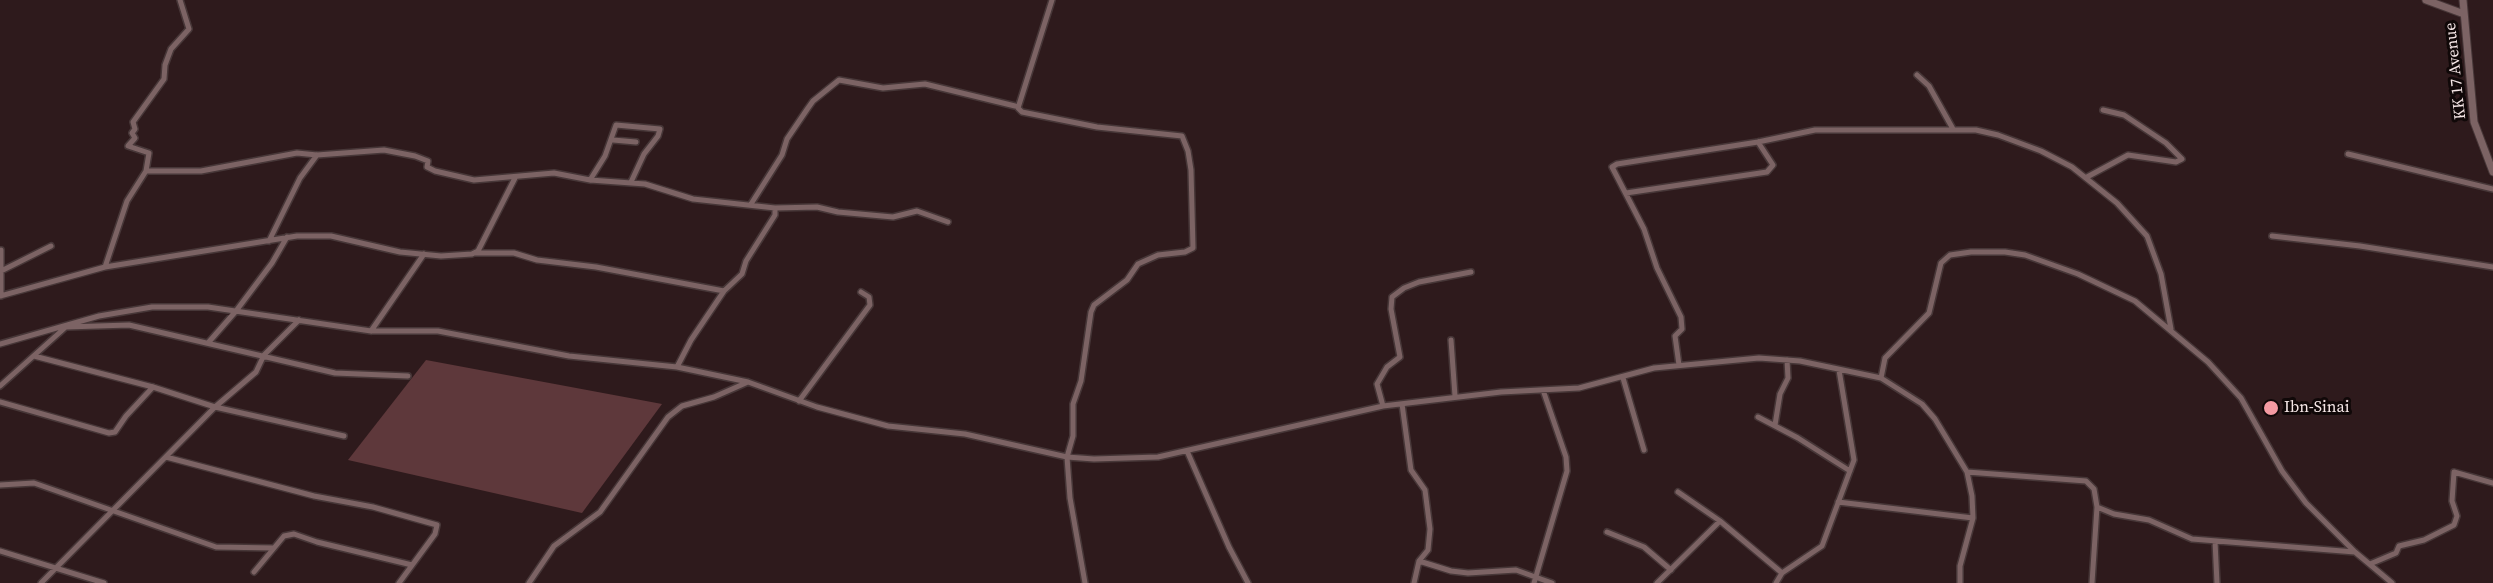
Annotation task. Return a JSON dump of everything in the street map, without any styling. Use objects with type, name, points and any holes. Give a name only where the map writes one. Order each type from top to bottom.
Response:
[{"type":"street","points":[[105,267],[127,201],[146,171],[149,153],[128,147],[135,138],[132,125],[164,79],[165,65],[171,49],[189,28],[180,0]]},
{"type":"street","points":[[1052,0],[1018,108],[1022,111],[1097,127],[1182,136],[1191,170],[1193,248],[1138,264],[1127,280],[1095,305],[1084,349],[1079,392],[1073,404],[1073,436],[1067,457],[1070,498],[1085,583]]},
{"type":"street","points":[[2426,0],[2464,14]]},
{"type":"street","name":"KK 17 Avenue","points":[[2463,0],[2475,122],[2493,172]]},
{"type":"street","points":[[1917,75],[1929,86],[1953,129]]},
{"type":"street","points":[[751,204],[782,155],[787,139],[808,108],[839,80],[883,88],[925,84],[1015,106]]},
{"type":"street","points":[[2087,177],[2128,155],[2176,162],[2182,159],[2166,143],[2134,121],[2124,115],[2103,110]]},
{"type":"street","points":[[590,180],[603,162],[616,125],[660,129],[631,182]]},
{"type":"street","points":[[1679,365],[1676,336],[1684,324],[1657,268],[1644,230],[1612,167],[1614,164],[1758,142],[1815,129],[1976,130],[2041,151],[2087,177],[2117,203],[2146,236],[2161,274],[2171,329]]},
{"type":"street","points":[[612,140],[636,142]]},
{"type":"street","points":[[1626,193],[1767,172],[1773,165],[1758,142]]},
{"type":"street","points":[[146,171],[201,171],[288,154],[396,151],[428,161],[427,167],[474,180],[515,178],[543,172],[590,180],[645,184],[683,198],[735,205],[751,204],[775,208],[817,207],[838,212],[893,218],[917,211],[948,222]]},
{"type":"street","points":[[269,241],[300,178],[317,154]]},
{"type":"street","points":[[2348,154],[2493,189]]},
{"type":"street","points":[[475,253],[515,178]]},
{"type":"street","points":[[677,367],[691,340],[724,291],[742,274],[746,261],[775,214],[775,208]]},
{"type":"street","points":[[1,250],[1,296],[105,267],[287,237],[331,236],[400,252],[424,255],[519,254],[531,259],[596,267],[724,291]]},
{"type":"street","points":[[2272,236],[2360,246],[2493,267]]},
{"type":"street","points":[[208,342],[236,311],[278,254],[287,237]]},
{"type":"street","points":[[1,271],[51,246]]},
{"type":"street","points":[[1881,378],[1885,358],[1929,313],[1941,263],[1950,255],[1998,252],[2025,255],[2078,274],[2135,301],[2208,362],[2241,399],[2294,487],[2319,517],[2355,552],[2392,583]]},
{"type":"street","points":[[371,331],[424,255]]},
{"type":"street","points":[[1383,406],[1377,384],[1387,367],[1400,357],[1390,309],[1392,297],[1404,288],[1419,282],[1471,272]]},
{"type":"street","points":[[799,401],[870,305],[869,297],[861,292]]},
{"type":"street","points":[[0,344],[68,325],[152,307],[208,307],[371,331],[449,332],[569,356],[677,367],[748,382],[799,401],[888,426],[965,434],[1067,457],[1126,459],[1158,457],[1383,406],[1455,396],[1579,388],[1654,368],[1679,365],[1760,358],[1787,360],[1881,378],[1922,404],[1935,419],[1967,472],[1972,496],[1973,518],[1960,566],[1960,583]]},
{"type":"street","points":[[41,583],[215,407],[256,372],[264,355],[299,320]]},
{"type":"street","points":[[0,386],[68,325],[129,325],[335,373],[408,376]]},
{"type":"street","points":[[1451,340],[1455,396]]},
{"type":"street","points":[[34,356],[153,387],[215,407],[344,436]]},
{"type":"street","points":[[1775,425],[1780,394],[1788,378],[1787,360]]},
{"type":"street","points":[[1776,583],[1782,573],[1822,546],[1854,460],[1839,370]]},
{"type":"street","points":[[1623,378],[1644,450]]},
{"type":"street","points":[[530,583],[554,546],[600,512],[668,417],[682,406],[729,391],[748,382]]},
{"type":"street","points":[[0,402],[109,433],[115,432],[126,416],[153,387]]},
{"type":"street","points":[[1534,583],[1567,471],[1566,458],[1543,390]]},
{"type":"street","points":[[1402,404],[1412,470],[1425,490],[1430,529],[1428,550],[1419,561],[1414,583]]},
{"type":"street","points":[[1758,417],[1850,471]]},
{"type":"street","points":[[1187,451],[1229,547],[1248,583]]},
{"type":"street","points":[[166,458],[314,496],[373,507],[437,525],[435,534],[399,583]]},
{"type":"street","points":[[1967,472],[2086,481],[2091,484],[2097,507],[2092,583]]},
{"type":"street","points":[[2370,564],[2396,554],[2398,546],[2424,540],[2454,525],[2457,516],[2452,501],[2454,472],[2493,483]]},
{"type":"street","points":[[0,484],[34,483],[216,547],[274,548]]},
{"type":"street","points":[[1678,492],[1720,521],[1782,573]]},
{"type":"street","points":[[1838,502],[1973,518]]},
{"type":"street","points":[[2097,507],[2114,514],[2149,519],[2192,539],[2355,552]]},
{"type":"street","points":[[1657,583],[1720,521]]},
{"type":"street","points":[[1607,532],[1644,547],[1671,570]]},
{"type":"street","points":[[254,572],[284,536],[294,534],[317,542],[412,565]]},
{"type":"street","points":[[2215,541],[2217,583]]},
{"type":"street","points":[[0,552],[104,583]]},
{"type":"street","points":[[1419,561],[1451,571],[1468,573],[1516,570],[1552,583]]},
{"type":"shaded area","points":[[426,360],[662,404],[582,513],[348,460]]},
{"type":"place","name":"Ibn-Sinai","points":[[2271,408]]}]
